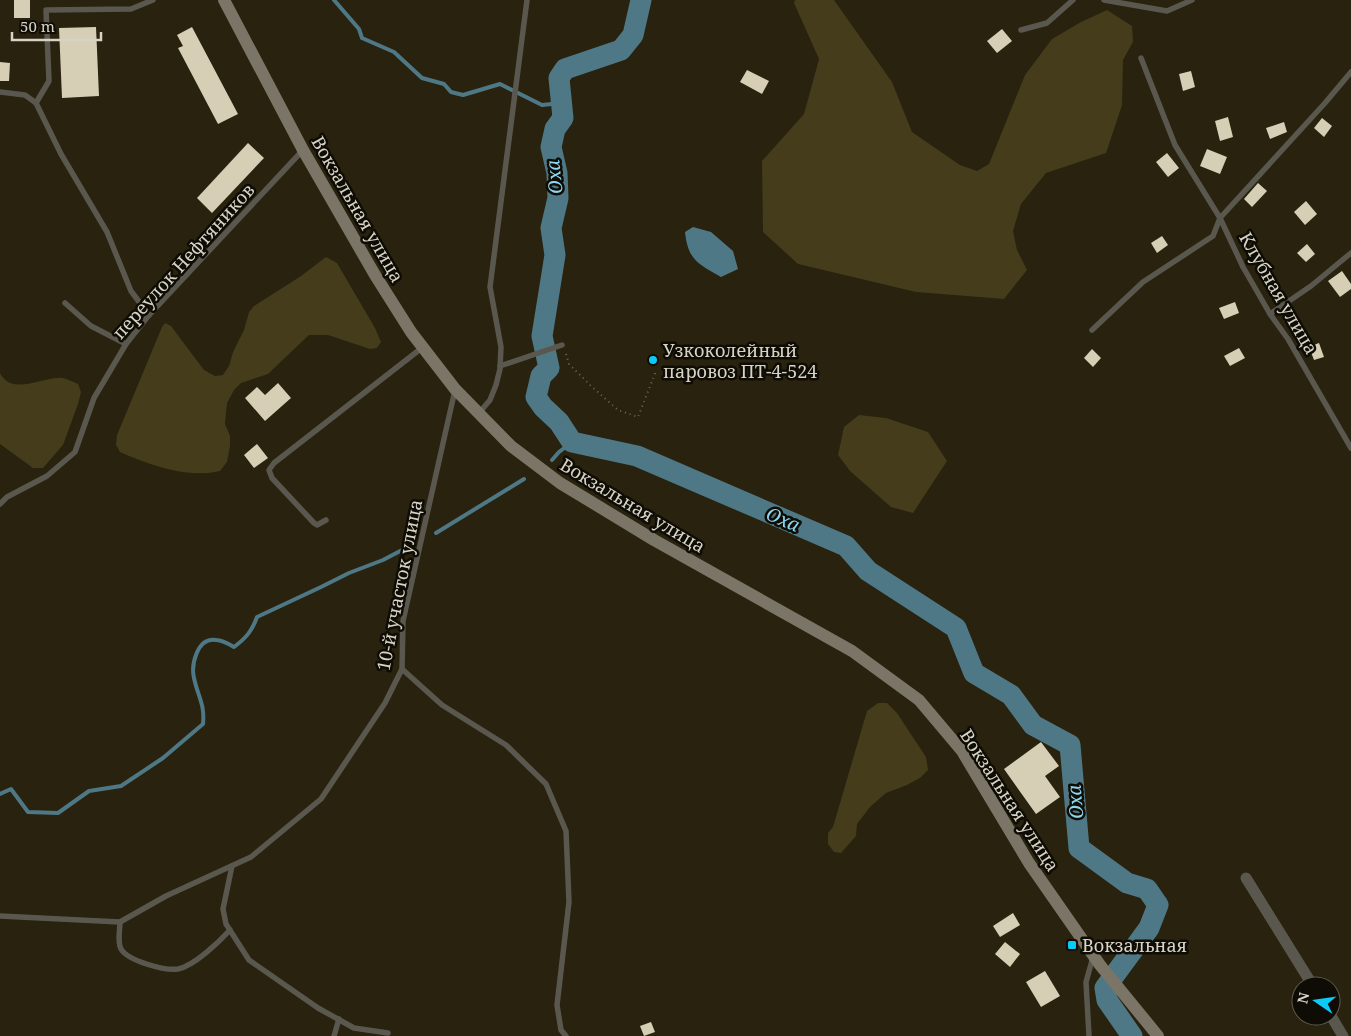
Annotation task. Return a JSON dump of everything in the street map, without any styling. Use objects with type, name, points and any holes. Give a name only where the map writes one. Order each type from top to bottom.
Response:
[{"type":"street","name":"Вокзальная улица","points":[[224,0],[303,150],[375,275],[411,332],[456,389],[511,446],[560,483],[654,540],[852,651],[919,700],[962,751],[1029,864],[1097,960],[1158,1036]]},
{"type":"street","points":[[1246,878],[1306,976]]},
{"type":"lane","points":[[36,103],[48,81],[46,10],[131,9],[153,0]]},
{"type":"lane","points":[[479,413],[490,400],[496,385],[500,366],[501,347],[490,287],[527,0]]},
{"type":"lane","points":[[1021,30],[1046,23],[1074,0]]},
{"type":"lane","points":[[1104,0],[1167,11],[1192,0]]},
{"type":"lane","name":"Клубная улица","points":[[1141,58],[1175,146],[1220,218],[1243,267],[1270,314],[1288,339],[1351,448]]},
{"type":"lane","points":[[1092,330],[1143,282],[1213,236],[1220,218],[1351,72]]},
{"type":"lane","points":[[0,92],[25,95],[36,103],[61,154],[107,232],[131,291],[149,315]]},
{"type":"lane","name":"переулок Нефтяников","points":[[0,504],[6,497],[47,476],[75,452],[94,398],[126,344],[149,315],[303,150]]},
{"type":"lane","points":[[1270,314],[1311,286],[1351,253]]},
{"type":"lane","points":[[65,303],[91,326],[126,344]]},
{"type":"lane","points":[[500,366],[559,346]]},
{"type":"lane","points":[[326,520],[317,525],[314,523],[272,478],[269,470],[274,463],[423,347]]},
{"type":"lane","name":"10-й участок улица","points":[[120,922],[166,896],[251,857],[321,799],[385,703],[402,669],[403,622],[456,389]]},
{"type":"lane","points":[[402,669],[442,705],[506,745],[546,784],[566,831],[570,902],[557,1006],[561,1030],[566,1036]]},
{"type":"lane","points":[[232,866],[223,909],[226,924],[249,960],[318,1008],[354,1028],[388,1033]]},
{"type":"lane","points":[[0,916],[120,922],[119,944],[124,953],[139,961],[169,969],[179,969],[195,960],[217,944],[230,930]]},
{"type":"lane","points":[[1090,1036],[1086,982],[1097,960]]},
{"type":"lane","points":[[334,1036],[339,1020]]},
{"type":"path","points":[[559,346],[569,364],[591,386],[618,410],[638,417],[656,371]]},
{"type":"shaded area","points":[[795,0],[834,0],[892,82],[912,132],[960,165],[977,171],[989,164],[1025,75],[1052,39],[1081,22],[1107,10],[1132,26],[1133,42],[1123,60],[1122,105],[1106,153],[1046,173],[1021,204],[1013,231],[1017,250],[1027,270],[1004,299],[916,292],[798,264],[763,232],[762,161],[804,114],[819,59],[794,3]]},
{"type":"shaded area","points":[[326,257],[337,263],[375,328],[381,342],[377,348],[370,349],[328,335],[309,335],[268,374],[241,383],[234,390],[227,403],[225,424],[230,436],[230,446],[227,462],[220,471],[208,473],[182,472],[156,466],[120,452],[116,445],[117,435],[165,323],[171,326],[204,370],[215,376],[223,375],[229,366],[233,352],[244,330],[249,312],[254,306],[301,276]]},
{"type":"shaded area","points":[[0,373],[5,380],[12,384],[29,384],[63,378],[78,384],[81,392],[63,445],[43,468],[33,468],[0,444]]},
{"type":"shaded area","points":[[859,415],[886,418],[928,432],[947,461],[913,513],[891,507],[850,471],[838,455],[844,427]]},
{"type":"shaded area","points":[[878,703],[887,703],[897,713],[926,757],[928,770],[920,778],[886,793],[870,807],[857,824],[856,836],[841,853],[834,852],[828,844],[828,833],[833,827],[867,711]]},
{"type":"water","points":[[693,227],[711,232],[733,251],[738,269],[721,277],[701,265],[692,256],[687,242],[685,232]]},
{"type":"building","points":[[14,0],[30,0],[30,18],[14,18]]},
{"type":"building","points":[[96,27],[99,96],[62,98],[59,28]]},
{"type":"building","points":[[192,27],[238,114],[218,124],[178,48],[183,46],[177,35]]},
{"type":"building","points":[[1002,29],[1012,41],[997,53],[987,41]]},
{"type":"building","points":[[0,62],[10,63],[9,81],[0,81]]},
{"type":"building","points":[[747,70],[769,81],[762,94],[740,82]]},
{"type":"building","points":[[1191,71],[1195,87],[1183,91],[1179,74]]},
{"type":"building","points":[[1228,117],[1233,137],[1220,141],[1215,121]]},
{"type":"building","points":[[1322,118],[1332,126],[1324,137],[1314,128]]},
{"type":"building","points":[[1284,122],[1287,132],[1270,139],[1266,128]]},
{"type":"building","points":[[248,143],[264,158],[212,213],[197,198]]},
{"type":"building","points":[[1207,149],[1227,157],[1220,174],[1200,166]]},
{"type":"building","points":[[1167,153],[1179,168],[1168,177],[1156,162]]},
{"type":"building","points":[[1258,183],[1267,191],[1252,207],[1244,199]]},
{"type":"building","points":[[1306,201],[1317,214],[1305,225],[1294,212]]},
{"type":"building","points":[[1162,236],[1168,245],[1157,253],[1151,243]]},
{"type":"building","points":[[1307,244],[1315,254],[1306,262],[1297,253]]},
{"type":"building","points":[[1342,271],[1351,284],[1351,289],[1340,297],[1328,281]]},
{"type":"building","points":[[1235,302],[1239,313],[1224,319],[1219,308]]},
{"type":"building","points":[[1319,343],[1324,357],[1314,360],[1309,347]]},
{"type":"building","points":[[1239,348],[1245,358],[1230,366],[1224,356]]},
{"type":"building","points":[[1092,349],[1101,358],[1093,367],[1084,358]]},
{"type":"building","points":[[278,383],[291,398],[265,421],[245,398],[257,387],[265,395]]},
{"type":"building","points":[[257,444],[268,458],[254,468],[244,455]]},
{"type":"building","points":[[1041,742],[1059,766],[1045,776],[1060,797],[1036,814],[1004,769]]},
{"type":"building","points":[[1013,913],[1020,925],[1000,937],[993,926]]},
{"type":"building","points":[[1005,942],[1020,954],[1010,967],[995,954]]},
{"type":"building","points":[[1045,971],[1060,996],[1041,1007],[1026,982]]},
{"type":"building","points":[[651,1022],[655,1032],[644,1036],[640,1026]]},
{"type":"waterway","points":[[334,0],[359,29],[362,38],[394,52],[422,78],[444,84],[451,92],[463,95],[500,84],[542,105],[561,103]]},
{"type":"waterway","name":"Оха","points":[[641,0],[633,35],[621,50],[565,69],[559,78],[563,118],[555,129],[551,147],[557,173],[558,198],[551,228],[555,255],[542,336],[549,368],[541,376],[536,397],[543,407],[559,422],[572,442],[637,456],[846,546],[868,571],[956,628],[974,673],[1011,695],[1033,725],[1070,745],[1079,848],[1127,883],[1147,889],[1158,905],[1149,928],[1105,988],[1107,1000],[1132,1036]]},
{"type":"waterway","points":[[552,460],[572,442]]},
{"type":"waterway","points":[[436,533],[524,479]]},
{"type":"waterway","points":[[0,794],[11,789],[28,812],[58,813],[89,791],[121,786],[163,758],[203,724],[202,706],[193,673],[193,666],[197,653],[204,643],[209,640],[218,640],[234,647],[248,634],[257,617],[404,549]]},
{"type":"place","name":"Узкоколейный паровоз ПТ-4-524","points":[[653,360]]},
{"type":"place","name":"Вокзальная","points":[[1072,945]]}]
